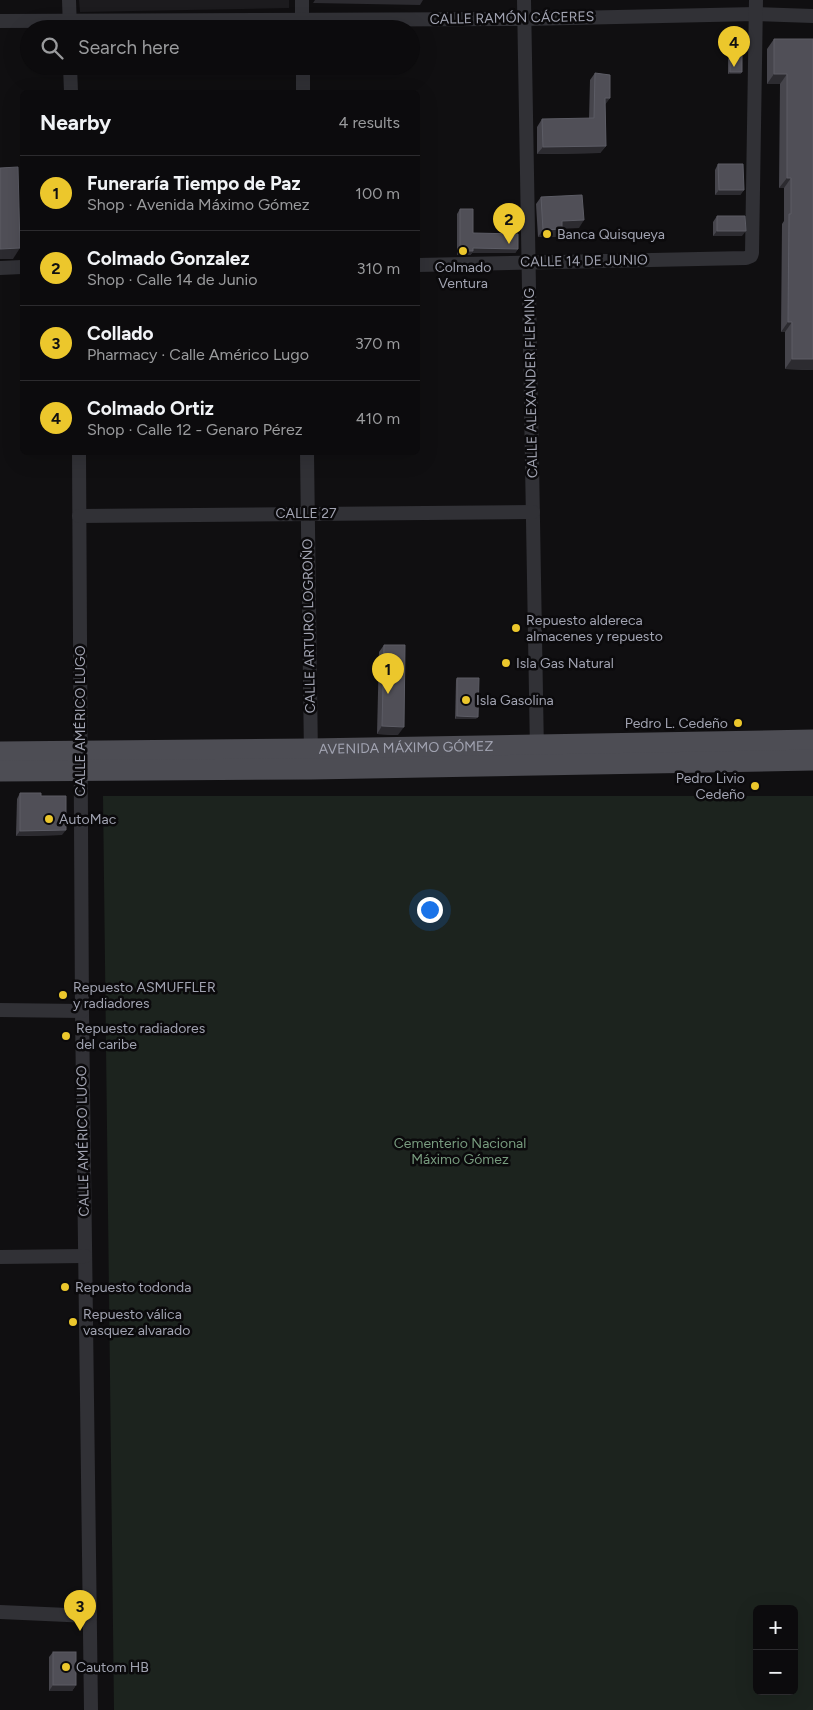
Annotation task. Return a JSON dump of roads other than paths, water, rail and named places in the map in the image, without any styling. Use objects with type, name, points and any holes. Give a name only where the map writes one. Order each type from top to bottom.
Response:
[{"type":"main road","name":"AVENIDA MÁXIMO GÓMEZ","points":[[537,755],[813,740]]},
{"type":"main road","name":"AVENIDA MÁXIMO GÓMEZ","points":[[0,752],[81,760],[311,759],[537,755],[813,760]]},
{"type":"main road","name":"AVENIDA MÁXIMO GÓMEZ","points":[[0,772],[81,760]]},
{"type":"street","points":[[69,0],[69,20]]},
{"type":"street","points":[[302,0],[302,20]]},
{"type":"street","name":"CALLE ALEXANDER FLEMING","points":[[524,0],[537,755]]},
{"type":"street","name":"CALLE RAMÓN CÁCERES","points":[[420,21],[524,19],[756,7],[813,16]]},
{"type":"street","name":"CALLE 14 DE JUNIO","points":[[420,264],[746,258],[751,256],[756,7]]},
{"type":"street","name":"CALLE RAMÓN CÁCERES","points":[[0,21],[20,22]]},
{"type":"street","points":[[70,75],[71,90]]},
{"type":"street","points":[[303,75],[304,90]]},
{"type":"street","points":[[0,268],[20,267]]},
{"type":"street","name":"CALLE AMÉRICO LUGO","points":[[78,455],[82,1011],[91,1710]]},
{"type":"street","name":"CALLE ARTURO LOGROÑO","points":[[308,455],[311,759]]},
{"type":"street","name":"CALLE 27","points":[[80,516],[533,512]]},
{"type":"street","points":[[0,1010],[82,1011]]},
{"type":"street","points":[[0,1257],[85,1256]]},
{"type":"street","points":[[0,1612],[90,1616]]},
{"type":"place","name":"Colmado Ortiz","points":[[734,67]]},
{"type":"place","name":"Banca Quisqueya","points":[[547,234]]},
{"type":"place","name":"Colmado Gonzalez","points":[[509,244]]},
{"type":"place","name":"Colmado Ventura","points":[[463,251]]},
{"type":"place","name":"Repuesto aldereca almacenes y repuesto","points":[[516,628]]},
{"type":"place","name":"Isla Gas Natural","points":[[506,663]]},
{"type":"place","name":"Funeraría Tiempo de Paz","points":[[388,694]]},
{"type":"place","name":"Isla Gasolina","points":[[466,700]]},
{"type":"place","name":"Pedro L. Cedeño","points":[[738,723]]},
{"type":"place","name":"Pedro Livio Cedeño","points":[[755,786]]},
{"type":"place","name":"AutoMac","points":[[49,819]]},
{"type":"place","name":"Repuesto ASMUFFLER y radiadores","points":[[63,995]]},
{"type":"place","name":"Repuesto radiadores del caribe","points":[[66,1036]]},
{"type":"place","name":"Repuesto todonda","points":[[65,1287]]},
{"type":"place","name":"Repuesto válica vasquez alvarado","points":[[73,1322]]},
{"type":"place","name":"Collado","points":[[80,1631]]},
{"type":"place","name":"Cautom HB","points":[[66,1667]]},
{"type":"park label","name":"Cementerio Nacional Máximo Gómez","points":[[460,1152]]}]
